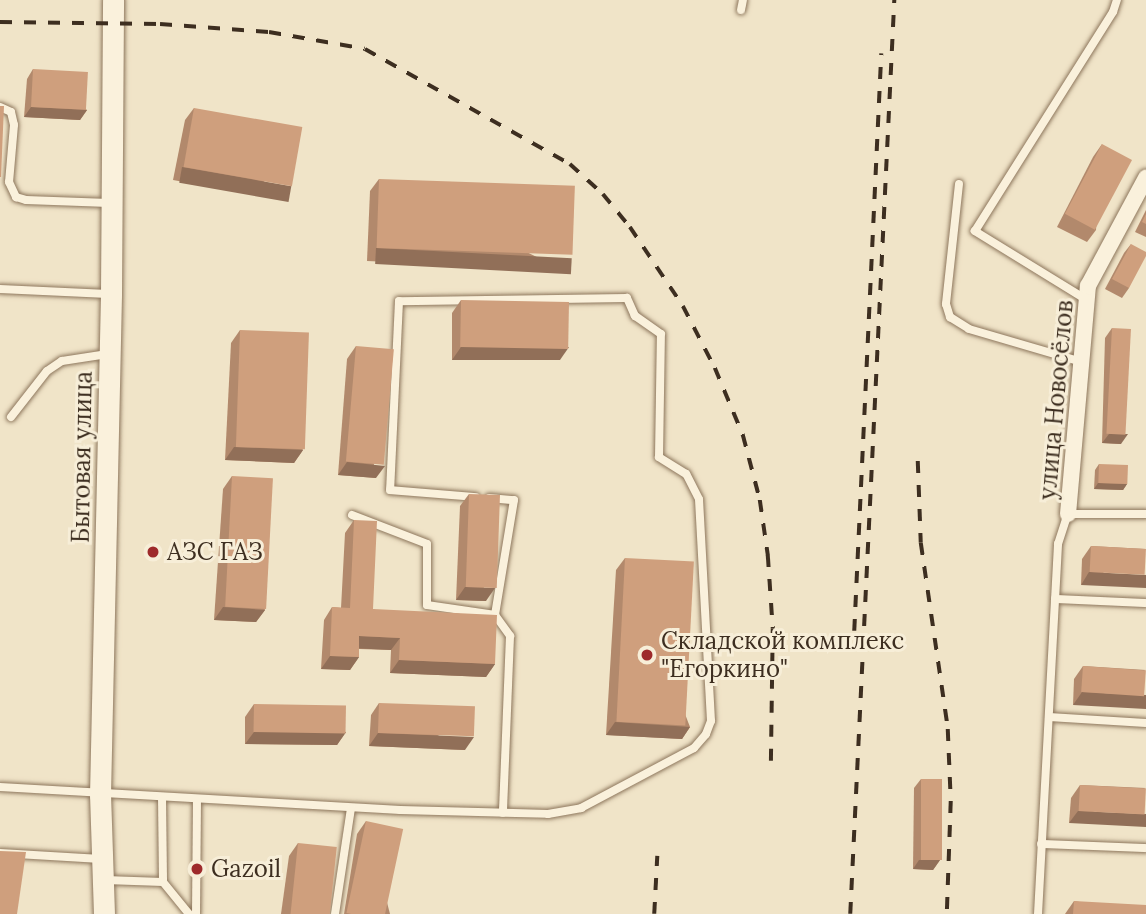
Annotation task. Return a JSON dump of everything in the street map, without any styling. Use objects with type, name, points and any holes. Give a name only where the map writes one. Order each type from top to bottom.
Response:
[{"type":"main road","name":"Бытовая улица","points":[[104,914],[100,795],[111,294],[113,0]]},
{"type":"street","name":"улица Новосёлов","points":[[1068,514],[1088,286],[1146,178]]},
{"type":"lane","points":[[741,10],[743,0]]},
{"type":"lane","points":[[1087,300],[975,231],[1113,12],[1116,0]]},
{"type":"lane","points":[[0,107],[11,112],[14,125],[9,181],[16,197],[26,200],[112,203]]},
{"type":"lane","points":[[959,184],[946,304],[950,317],[969,329],[1082,362]]},
{"type":"lane","points":[[0,289],[111,294]]},
{"type":"lane","points":[[0,787],[351,808],[503,813],[548,814],[581,808],[694,748],[706,734],[711,721],[699,499],[686,474],[659,457],[661,334],[635,316],[627,298],[399,301],[390,489],[514,500],[495,615],[510,636],[503,813]]},
{"type":"lane","points":[[11,417],[47,371],[62,361],[110,354]]},
{"type":"lane","points":[[1038,914],[1058,544],[1068,514],[1146,514]]},
{"type":"lane","points":[[352,515],[427,544],[427,605],[495,615]]},
{"type":"lane","points":[[1055,599],[1146,603]]},
{"type":"lane","points":[[1049,717],[1146,723]]},
{"type":"lane","points":[[162,798],[163,882],[189,914]]},
{"type":"lane","points":[[195,914],[197,800]]},
{"type":"lane","points":[[335,914],[351,808]]},
{"type":"lane","points":[[1041,844],[1146,848]]},
{"type":"lane","points":[[0,853],[102,869],[163,882]]},
{"type":"building","points":[[33,69],[88,72],[86,110],[31,107]]},
{"type":"building","points":[[0,106],[4,106],[1,177],[0,177]]},
{"type":"building","points":[[194,108],[302,127],[292,186],[184,167]]},
{"type":"building","points":[[1102,144],[1132,160],[1095,230],[1065,214]]},
{"type":"building","points":[[379,179],[575,186],[572,255],[377,248]]},
{"type":"building","points":[[1131,244],[1146,252],[1146,256],[1129,288],[1112,279]]},
{"type":"building","points":[[461,300],[569,302],[568,349],[460,347]]},
{"type":"building","points":[[1112,328],[1131,329],[1125,435],[1106,434]]},
{"type":"building","points":[[240,330],[309,332],[305,449],[236,447]]},
{"type":"building","points":[[356,346],[394,349],[384,465],[346,462]]},
{"type":"building","points":[[1099,464],[1128,465],[1127,484],[1098,483]]},
{"type":"building","points":[[232,476],[273,478],[266,609],[225,607]]},
{"type":"building","points":[[469,494],[500,495],[497,588],[466,587]]},
{"type":"building","points":[[354,520],[377,521],[373,609],[497,615],[495,664],[399,660],[400,638],[359,636],[359,657],[330,656],[332,607],[350,608]]},
{"type":"building","points":[[1091,546],[1146,549],[1145,575],[1090,572]]},
{"type":"building","name":"Складской комплекс \"Егоркино\"","points":[[625,558],[694,562],[685,725],[616,722]]},
{"type":"building","points":[[1083,666],[1146,670],[1144,696],[1081,692]]},
{"type":"building","points":[[379,703],[475,706],[474,736],[378,733]]},
{"type":"building","points":[[254,704],[346,706],[345,734],[254,732]]},
{"type":"building","points":[[921,779],[942,779],[942,860],[921,860]]},
{"type":"building","points":[[1080,785],[1146,788],[1145,814],[1079,811]]},
{"type":"building","points":[[366,821],[403,829],[385,914],[346,913]]},
{"type":"building","points":[[298,843],[337,847],[330,914],[291,914]]},
{"type":"building","points":[[0,851],[26,852],[17,914],[0,914]]},
{"type":"building","points":[[1074,901],[1146,905],[1146,914],[1073,914]]},
{"type":"railway","points":[[850,914],[894,0]]},
{"type":"railway","points":[[0,22],[160,24],[269,32],[365,49],[570,164],[603,194],[630,227],[683,306],[715,368],[743,435],[760,500],[768,555],[773,629],[771,773]]},
{"type":"railway","points":[[854,631],[881,54]]},
{"type":"railway","points":[[918,461],[921,543],[948,729],[951,801],[947,914]]},
{"type":"railway","points":[[654,914],[657,856]]},
{"type":"place","name":"АЗС ГАЗ","points":[[153,552]]},
{"type":"place","name":"Складской комплекс \"Егоркино\"","points":[[647,655]]},
{"type":"place","name":"Gazoil","points":[[197,869]]}]
